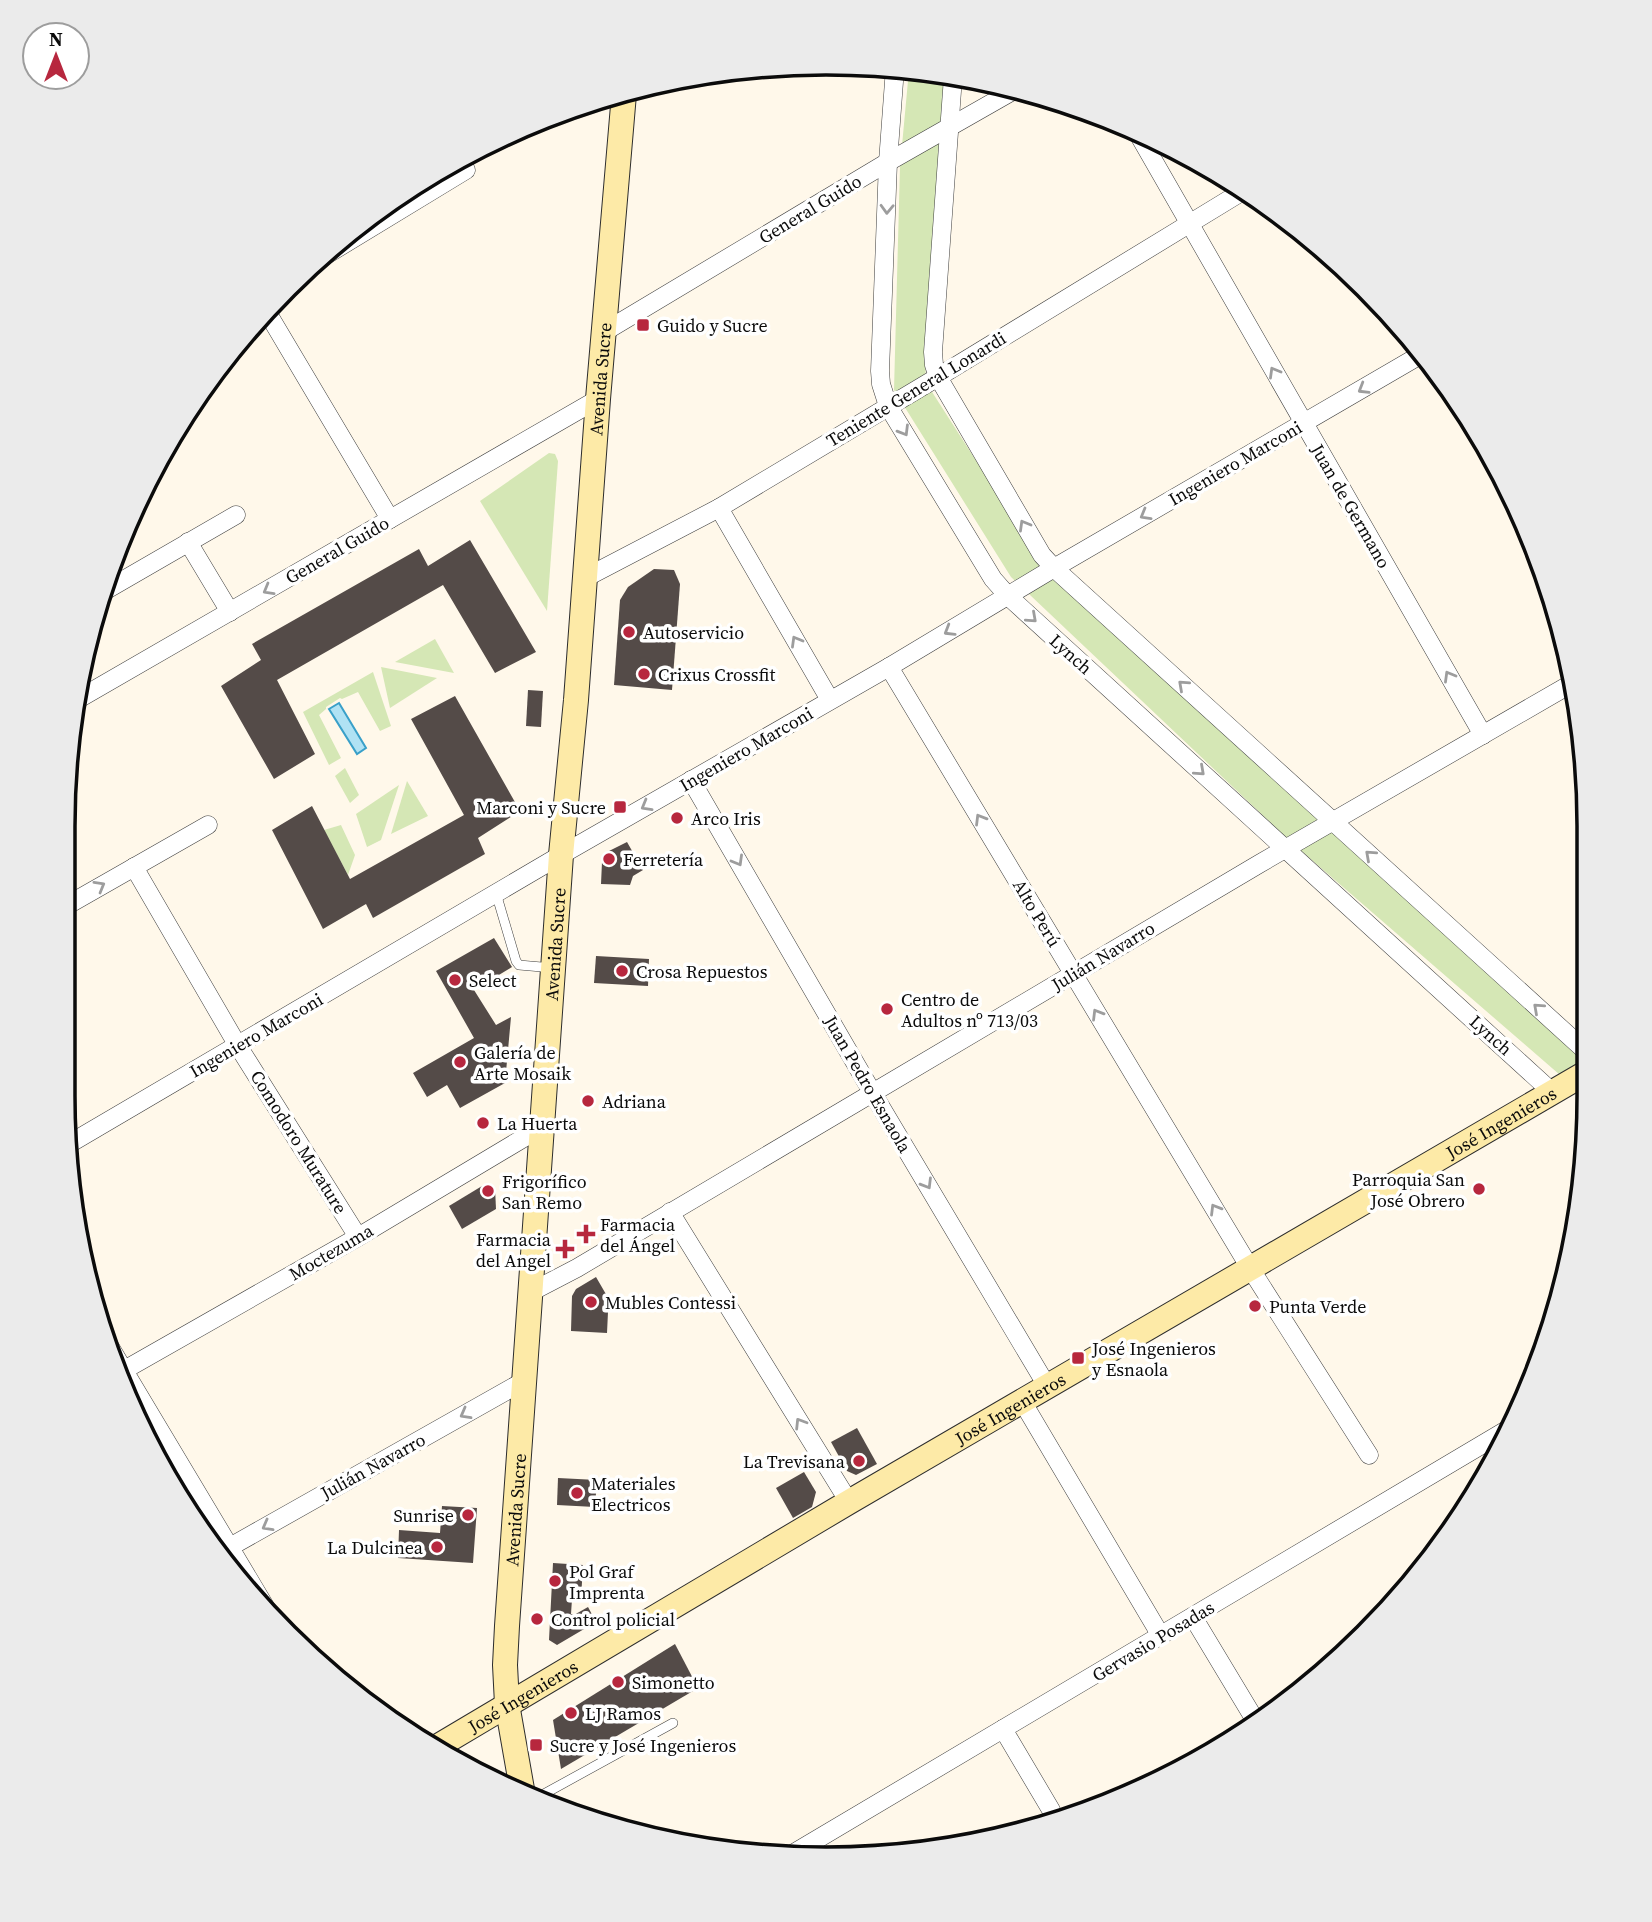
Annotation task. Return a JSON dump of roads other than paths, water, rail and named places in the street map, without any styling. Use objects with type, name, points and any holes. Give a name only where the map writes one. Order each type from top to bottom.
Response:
[{"type":"main road","name":"Avenida Sucre","points":[[521,1781],[507,1704],[505,1665],[561,855],[576,700],[623,104]]},
{"type":"main road","name":"José Ingenieros","points":[[445,1742],[1021,1401],[1577,1078]]},
{"type":"street","name":"Lynch","points":[[894,79],[888,162],[881,384],[888,406],[993,579],[1008,596],[1552,1092]]},
{"type":"street","points":[[952,87],[947,128],[934,365],[938,377],[1042,555],[1333,821],[1577,1062]]},
{"type":"street","name":"General Guido","points":[[604,332],[1002,97]]},
{"type":"street","name":"Juan de Germano","points":[[1146,147],[1483,735]]},
{"type":"street","points":[[380,222],[466,170]]},
{"type":"street","name":"Teniente General Lonardi","points":[[585,578],[719,508],[1234,196]]},
{"type":"street","points":[[272,320],[390,519]]},
{"type":"street","name":"Ingeniero Marconi","points":[[77,1139],[1414,359]]},
{"type":"street","name":"General Guido","points":[[88,695],[598,399]]},
{"type":"street","points":[[719,508],[830,700]]},
{"type":"street","points":[[115,584],[236,515]]},
{"type":"street","points":[[188,542],[230,612]]},
{"type":"street","name":"Alto Perú","points":[[889,667],[1250,1268],[1369,1455]]},
{"type":"street","name":"Julián Navarro","points":[[529,1293],[577,1268],[1285,849],[1563,688]]},
{"type":"street","name":"Juan Pedro Esnaola","points":[[691,780],[1047,1387]]},
{"type":"street","points":[[75,901],[208,825]]},
{"type":"street","name":"Comodoro Murature","points":[[134,867],[238,1046],[358,1237]]},
{"type":"street","name":"Moctezuma","points":[[127,1369],[358,1237],[542,1127]]},
{"type":"street","points":[[670,1212],[849,1502]]},
{"type":"street","name":"Julián Navarro","points":[[227,1549],[524,1381]]},
{"type":"street","points":[[1021,1401],[1161,1636]]},
{"type":"street","points":[[147,1415],[211,1526]]},
{"type":"street","name":"Gervasio Posadas","points":[[806,1846],[1495,1436]]},
{"type":"street","points":[[1194,1617],[1251,1714]]},
{"type":"street","points":[[1003,1730],[1051,1810]]},
{"type":"lane","points":[[496,893],[519,965],[553,968]]},
{"type":"lane","points":[[546,1793],[673,1723]]},
{"type":"water","points":[[339,703],[366,748],[357,754],[329,709]]},
{"type":"place","name":"Guido y Sucre","points":[[643,325]]},
{"type":"place","name":"Autoservicio","points":[[629,632]]},
{"type":"place","name":"Crixus Crossfit","points":[[644,674]]},
{"type":"place","name":"Marconi y Sucre","points":[[620,807]]},
{"type":"place","name":"Arco Iris","points":[[677,818]]},
{"type":"place","name":"Ferretería","points":[[609,859]]},
{"type":"place","name":"Crosa Repuestos","points":[[622,971]]},
{"type":"place","name":"Select","points":[[455,980]]},
{"type":"place","name":"Centro de Adultos nº 713/03","points":[[887,1009]]},
{"type":"place","name":"Galería de Arte Mosaik","points":[[460,1062]]},
{"type":"place","name":"Adriana","points":[[588,1101]]},
{"type":"place","name":"La Huerta","points":[[483,1123]]},
{"type":"place","name":"Parroquia San José Obrero","points":[[1479,1189]]},
{"type":"place","name":"Frigorífico San Remo","points":[[488,1191]]},
{"type":"place","name":"Farmacia del Ángel","points":[[586,1234]]},
{"type":"place","name":"Farmacia del Angel","points":[[565,1249]]},
{"type":"place","name":"Mubles Contessi","points":[[591,1302]]},
{"type":"place","name":"Punta Verde","points":[[1255,1306]]},
{"type":"place","name":"José Ingenieros y Esnaola","points":[[1078,1358]]},
{"type":"place","name":"La Trevisana","points":[[859,1461]]},
{"type":"place","name":"Materiales Electricos","points":[[577,1493]]},
{"type":"place","name":"Sunrise","points":[[468,1515]]},
{"type":"place","name":"La Dulcinea","points":[[437,1547]]},
{"type":"place","name":"Pol Graf Imprenta","points":[[555,1581]]},
{"type":"place","name":"Control policial","points":[[537,1619]]},
{"type":"place","name":"Simonetto","points":[[618,1682]]},
{"type":"place","name":"LJ Ramos","points":[[571,1713]]},
{"type":"place","name":"Sucre y José Ingenieros","points":[[536,1745]]}]
